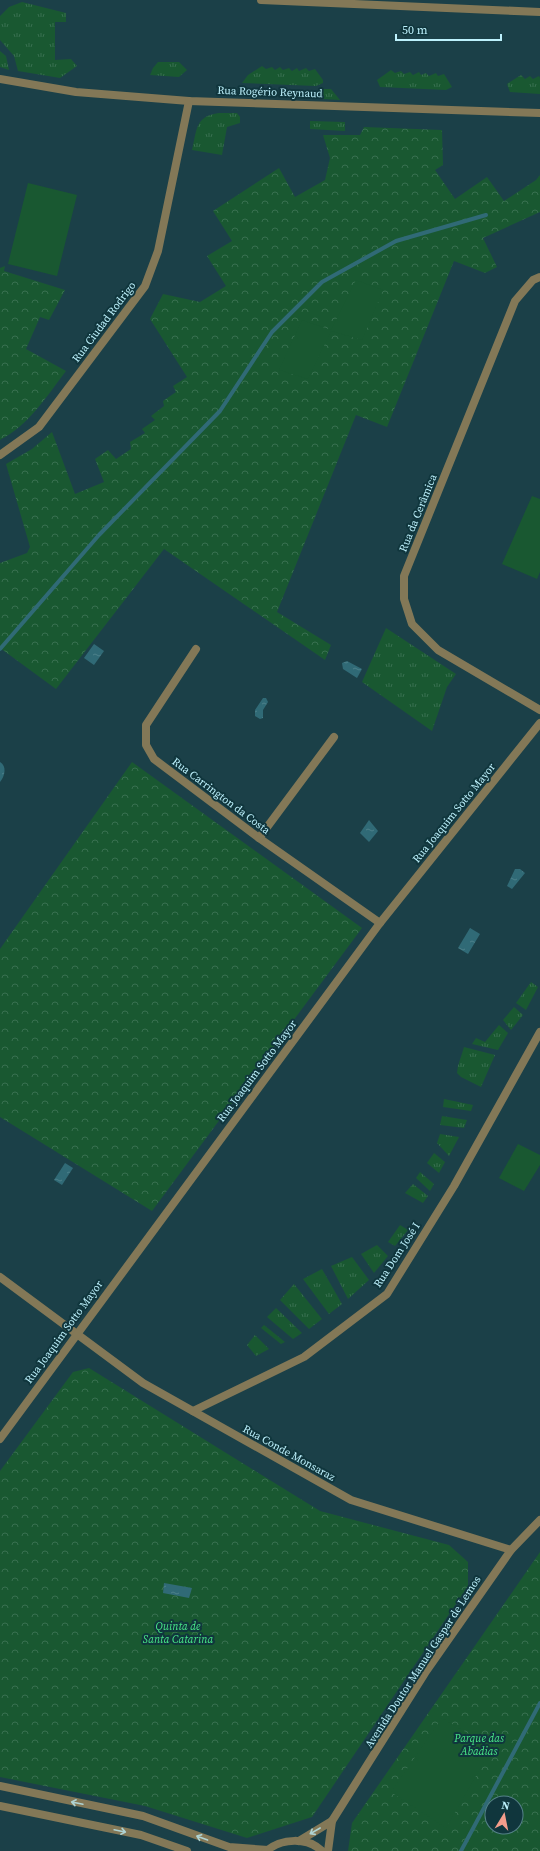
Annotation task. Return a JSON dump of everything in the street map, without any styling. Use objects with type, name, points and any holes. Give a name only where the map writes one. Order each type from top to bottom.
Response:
[{"type":"street","points":[[261,0],[392,3],[540,12]]},
{"type":"street","name":"Rua Rogério Reynaud","points":[[0,80],[76,92],[189,100],[540,113]]},
{"type":"street","name":"Rua Ciudad Rodrigo","points":[[0,455],[39,427],[145,286],[158,251],[189,100]]},
{"type":"street","name":"Rua da Cerâmica","points":[[540,277],[533,280],[515,301],[404,576],[404,599],[412,624],[438,650],[540,710]]},
{"type":"street","name":"Rua Carrington da Costa","points":[[196,649],[146,725],[146,745],[154,759],[259,838],[380,923]]},
{"type":"street","name":"Rua Joaquim Sotto Mayor","points":[[0,1439],[380,923],[540,723]]},
{"type":"street","points":[[259,838],[334,738]]},
{"type":"street","name":"Rua Dom José I","points":[[192,1411],[304,1357],[387,1294],[454,1186],[540,1032]]},
{"type":"street","name":"Rua Conde Monsaraz","points":[[0,1277],[76,1335],[143,1383],[350,1500],[510,1550]]},
{"type":"street","name":"Avenida Doutor Manuel Gaspar de Lemos","points":[[332,1821],[426,1673],[510,1550],[540,1520]]},
{"type":"street","points":[[0,1786],[143,1816],[229,1847],[267,1850],[277,1844],[288,1841],[299,1841],[309,1843],[322,1851]]},
{"type":"street","points":[[0,1806],[141,1835],[187,1851]]},
{"type":"street","points":[[299,1841],[332,1821]]},
{"type":"street","points":[[328,1851],[332,1821]]},
{"type":"green space","points":[[22,2],[66,13],[66,22],[55,22],[55,60],[71,59],[77,66],[60,78],[18,71],[14,56],[0,40],[0,16],[9,7]]},
{"type":"green space","points":[[0,51],[6,56],[9,70],[0,67]]},
{"type":"green space","points":[[158,62],[179,62],[187,70],[179,77],[150,75]]},
{"type":"green space","points":[[262,66],[266,69],[272,67],[275,70],[280,67],[283,70],[289,68],[292,71],[297,68],[299,71],[306,68],[309,71],[315,69],[323,80],[323,83],[316,86],[242,83],[248,75]]},
{"type":"green space","points":[[391,70],[395,73],[401,71],[404,74],[410,72],[413,75],[419,72],[421,75],[426,73],[429,76],[436,73],[438,76],[444,74],[452,87],[446,90],[380,87],[377,80]]},
{"type":"green space","points":[[521,75],[525,79],[530,76],[533,79],[539,76],[540,94],[510,92],[507,84]]},
{"type":"green space","points":[[318,89],[331,89],[340,100],[322,99]]},
{"type":"green space","points":[[219,113],[237,113],[240,117],[240,123],[227,127],[222,155],[192,150],[198,125],[205,117]]},
{"type":"green space","points":[[310,121],[345,122],[345,131],[310,129]]},
{"type":"green space","points":[[364,127],[442,130],[443,165],[435,170],[455,199],[487,177],[504,201],[536,180],[540,175],[540,212],[483,238],[497,267],[485,273],[454,261],[387,427],[356,415],[277,612],[331,645],[325,660],[164,549],[56,689],[0,648],[0,563],[27,553],[30,547],[6,464],[32,449],[52,432],[75,494],[104,482],[95,459],[108,450],[116,459],[131,449],[130,442],[145,433],[142,429],[155,420],[151,416],[164,406],[163,401],[176,392],[173,386],[187,377],[150,319],[163,294],[200,302],[226,286],[207,256],[232,241],[213,211],[279,168],[295,197],[325,180],[330,158],[323,135],[360,135]]},
{"type":"green space","points":[[28,183],[77,195],[57,276],[8,264]]},
{"type":"green space","points":[[5,266],[4,271],[65,290],[49,320],[40,317],[26,349],[66,371],[29,418],[10,434],[0,440],[0,268]]},
{"type":"green space","points":[[356,280],[383,290],[362,340],[331,331],[308,379],[279,370],[302,320],[331,330]]},
{"type":"green space","points":[[532,496],[540,499],[540,572],[537,579],[502,564]]},
{"type":"green space","points":[[386,628],[456,674],[447,687],[432,731],[362,682]]},
{"type":"green space","points":[[132,762],[362,928],[152,1211],[0,1117],[0,949]]},
{"type":"green space","points":[[531,982],[538,987],[526,1010],[516,1003]]},
{"type":"green space","points":[[514,1007],[523,1015],[511,1030],[503,1020]]},
{"type":"green space","points":[[499,1025],[508,1033],[498,1050],[472,1044],[476,1038],[485,1042]]},
{"type":"green space","points":[[464,1047],[495,1055],[481,1087],[461,1077],[457,1073]]},
{"type":"green space","points":[[444,1099],[473,1105],[471,1111],[443,1107]]},
{"type":"green space","points":[[442,1116],[467,1120],[464,1128],[440,1125]]},
{"type":"green space","points":[[440,1134],[459,1137],[449,1156],[437,1143]]},
{"type":"green space","points":[[518,1144],[540,1155],[540,1165],[524,1191],[499,1178]]},
{"type":"green space","points":[[434,1153],[445,1162],[439,1173],[427,1163]]},
{"type":"green space","points":[[420,1172],[434,1184],[430,1191],[416,1178]]},
{"type":"green space","points":[[413,1184],[428,1196],[423,1203],[405,1193]]},
{"type":"green space","points":[[400,1225],[408,1230],[395,1246],[388,1242]]},
{"type":"green space","points":[[377,1245],[388,1256],[374,1273],[361,1254]]},
{"type":"green space","points":[[352,1257],[369,1280],[348,1299],[331,1266]]},
{"type":"green space","points":[[322,1269],[342,1304],[329,1314],[303,1279]]},
{"type":"green space","points":[[294,1284],[322,1319],[309,1329],[280,1300]]},
{"type":"green space","points":[[276,1308],[302,1333],[293,1339],[267,1317]]},
{"type":"green space","points":[[264,1325],[285,1342],[281,1344],[261,1328]]},
{"type":"green space","points":[[255,1335],[269,1349],[256,1356],[247,1345]]},
{"type":"green space","name":"Quinta de Santa Catarina","points":[[89,1368],[320,1511],[449,1545],[468,1562],[468,1586],[312,1817],[247,1838],[145,1806],[0,1777],[0,1471],[73,1372]]},
{"type":"green space","name":"Parque das Abadias","points":[[540,1552],[540,1851],[348,1851],[352,1823]]},
{"type":"green space","points":[[442,1718],[492,1748],[446,1828],[391,1792]]},
{"type":"water","points":[[94,644],[104,651],[94,665],[84,658]]},
{"type":"water","points":[[347,661],[362,669],[357,678],[343,669],[342,663]]},
{"type":"water","points":[[263,698],[266,698],[268,702],[263,710],[263,718],[260,719],[255,716],[255,710]]},
{"type":"water","points":[[0,762],[4,766],[4,771],[0,782]]},
{"type":"water","points":[[369,820],[378,831],[369,842],[360,833]]},
{"type":"water","points":[[515,869],[520,869],[525,873],[512,889],[507,886]]},
{"type":"water","points":[[470,928],[480,934],[468,954],[458,948]]},
{"type":"water","points":[[65,1163],[73,1168],[62,1185],[54,1180]]},
{"type":"water","points":[[164,1583],[192,1588],[189,1598],[163,1593]]},
{"type":"waterway","points":[[0,649],[99,535],[220,411],[272,332],[322,282],[396,241],[486,215]]},
{"type":"waterway","points":[[461,1851],[540,1703]]}]
